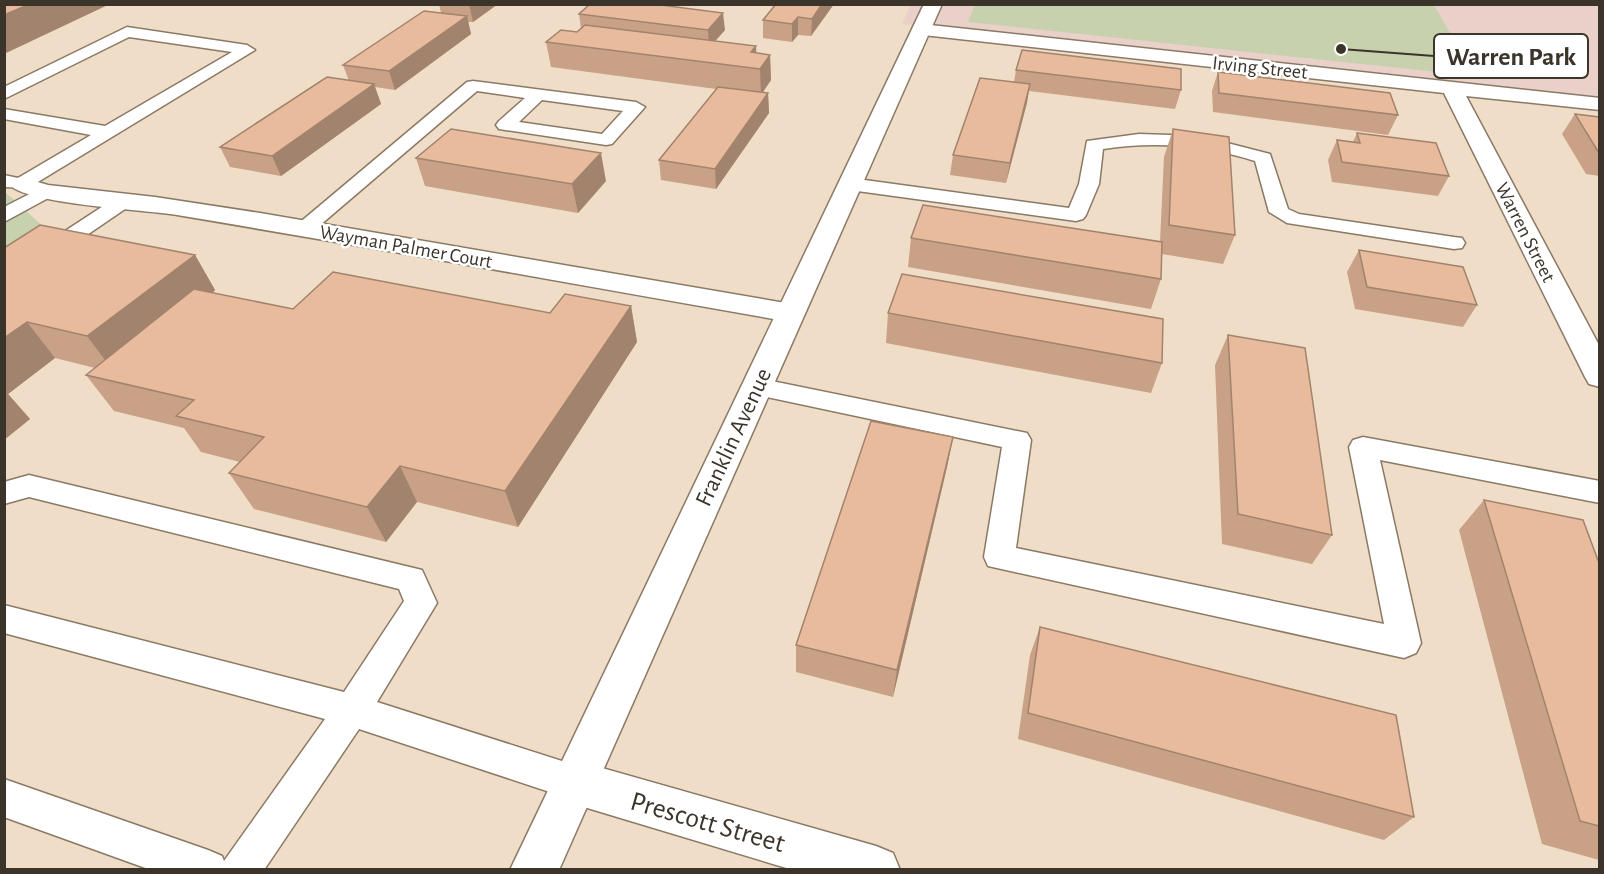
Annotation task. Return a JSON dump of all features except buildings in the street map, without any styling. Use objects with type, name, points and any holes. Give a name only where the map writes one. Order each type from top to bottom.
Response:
[{"type":"street","name":"Irving Street","points":[[927,17],[1452,88],[1599,104]]},
{"type":"street","name":"Franklin Avenue","points":[[534,870],[927,17]]},
{"type":"street","name":"Warren Street","points":[[1452,88],[1599,374]]},
{"type":"street","name":"Wayman Palmer Court","points":[[23,186],[305,228],[790,313]]},
{"type":"street","name":"Prescott Street","points":[[574,782],[876,870]]},
{"type":"lane","points":[[4,94],[127,32],[247,50],[107,132],[23,186],[4,216]]},
{"type":"lane","points":[[305,228],[473,86],[540,93],[636,107],[606,140],[505,125],[540,93]]},
{"type":"lane","points":[[4,114],[107,132]]},
{"type":"lane","points":[[850,184],[1006,207],[1076,214],[1089,184],[1094,145],[1127,139],[1163,137],[1224,144],[1263,158],[1279,212],[1294,219],[1454,243]]},
{"type":"lane","points":[[4,281],[124,201]]},
{"type":"lane","points":[[757,387],[1017,440],[999,558],[1404,644],[1363,447],[1599,492]]},
{"type":"lane","points":[[4,493],[29,486],[411,579],[421,603],[352,710],[240,870]]},
{"type":"lane","points":[[4,619],[352,710],[574,782]]},
{"type":"lane","points":[[4,798],[208,870]]},
{"type":"shaded area","points":[[911,4],[1599,5],[1599,99],[902,24]]},
{"type":"green space","points":[[975,4],[1434,5],[1475,76],[968,22]]},
{"type":"green space","points":[[4,191],[46,229],[4,255]]},
{"type":"place","name":"Warren Park","points":[[1341,49]]}]
